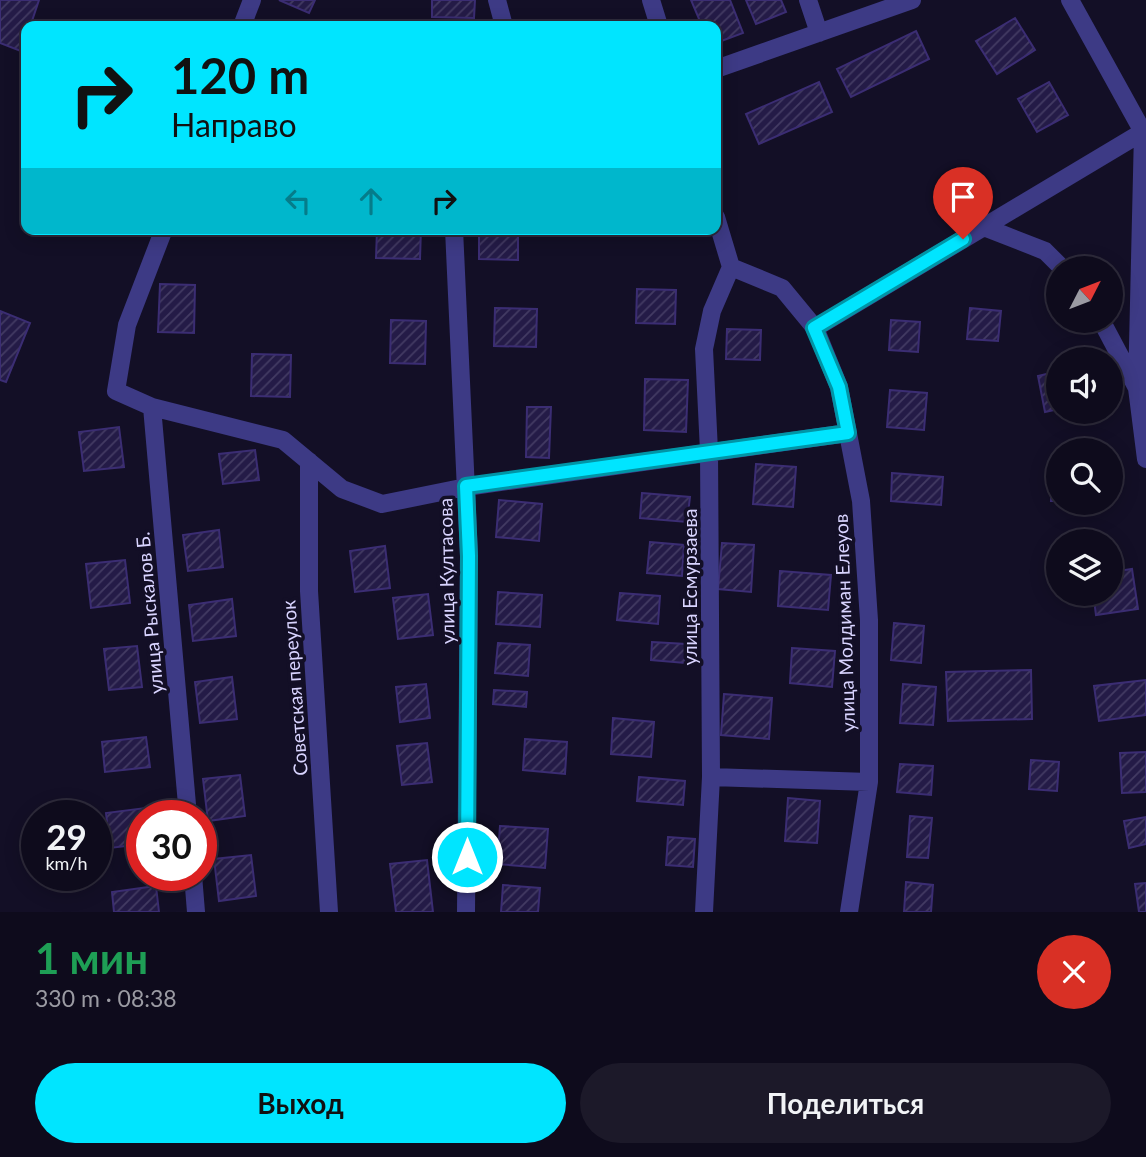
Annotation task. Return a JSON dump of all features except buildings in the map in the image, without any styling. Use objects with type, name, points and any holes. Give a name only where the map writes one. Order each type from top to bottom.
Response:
[{"type":"street","points":[[244,21],[252,0]]},
{"type":"street","points":[[497,0],[503,21]]},
{"type":"street","points":[[651,0],[654,21]]},
{"type":"street","points":[[808,0],[819,33]]},
{"type":"street","points":[[721,67],[912,0]]},
{"type":"street","points":[[1070,0],[1144,131],[1137,388],[1146,459]]},
{"type":"street","points":[[814,328],[1144,131]]},
{"type":"street","points":[[984,227],[1045,251],[1050,256]]},
{"type":"street","points":[[721,234],[731,267]]},
{"type":"street","points":[[162,235],[127,325],[116,391],[152,407],[284,440],[342,489],[382,504],[466,486],[848,433]]},
{"type":"street","name":"улица Култасова","points":[[454,235],[469,556],[466,912]]},
{"type":"street","name":"улица Молдиман Елеуов","points":[[731,267],[782,288],[814,328],[839,387],[861,501],[866,580],[869,782],[849,912]]},
{"type":"street","name":"улица Есмурзаева","points":[[704,912],[711,777],[709,451],[704,349],[712,311],[731,267]]},
{"type":"street","points":[[1108,333],[1137,388]]},
{"type":"street","name":"улица Рыскалов Б.","points":[[152,407],[187,800]]},
{"type":"street","name":"Советская переулок","points":[[309,461],[309,592],[330,912]]},
{"type":"street","points":[[711,777],[869,782]]},
{"type":"street","points":[[195,891],[197,912]]},
{"type":"route","points":[[467,857],[469,556],[466,486],[848,433],[839,387],[814,328],[963,239]]}]
